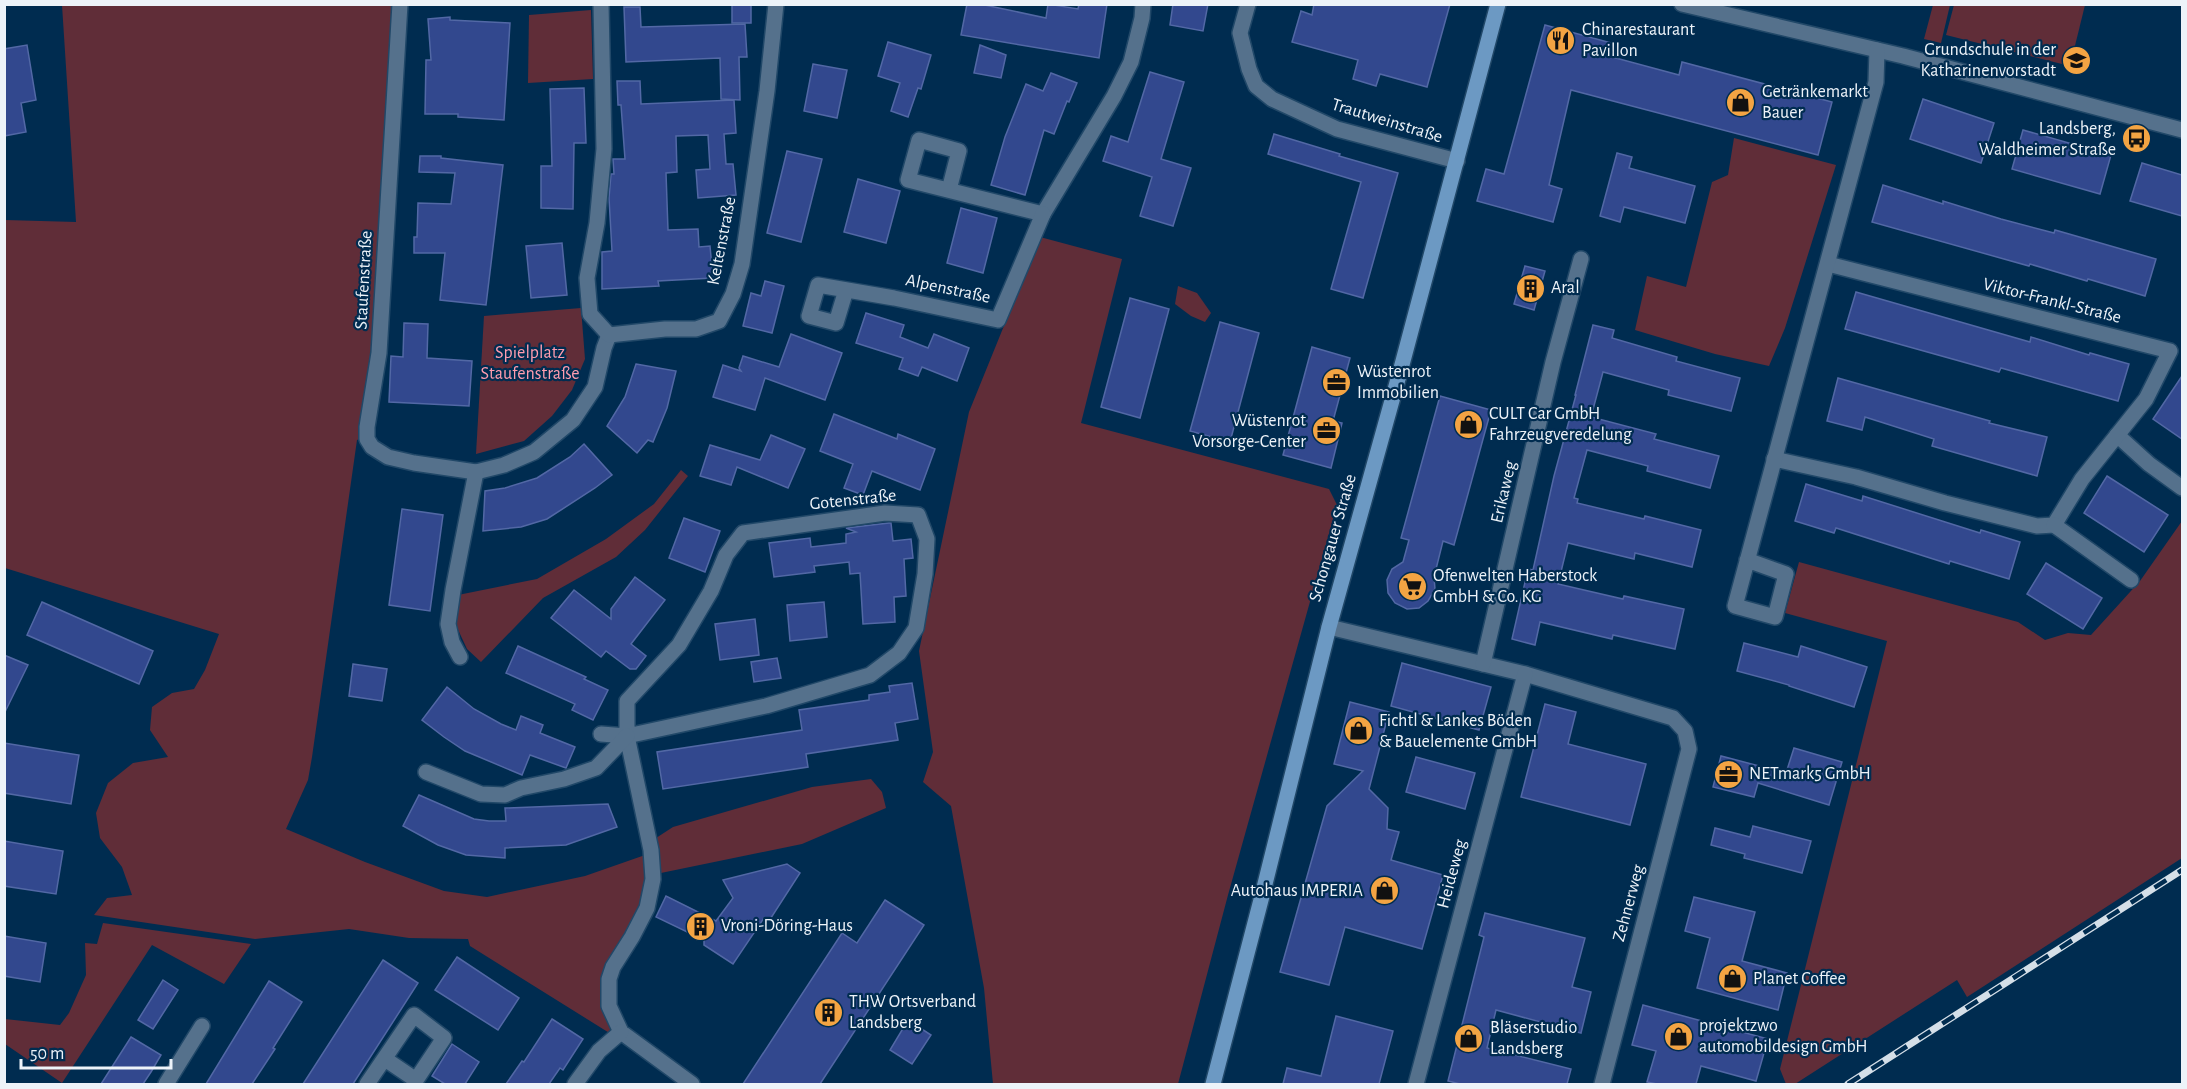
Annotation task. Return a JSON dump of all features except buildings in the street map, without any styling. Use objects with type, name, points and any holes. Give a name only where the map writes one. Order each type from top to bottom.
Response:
[{"type":"main road","name":"Schongauer Straße","points":[[1211,1081],[1265,885],[1329,627],[1498,4]]},
{"type":"street","name":"Staufenstraße","points":[[400,4],[379,353],[367,427],[367,439],[372,447],[388,457],[476,472],[504,465],[534,452],[573,420],[595,387],[609,334]]},
{"type":"street","points":[[601,4],[604,149],[597,223],[586,278],[590,314],[609,334]]},
{"type":"street","name":"Keltenstraße","points":[[609,334],[696,329],[719,321],[733,294],[742,264],[776,4]]},
{"type":"street","name":"Alpenstraße","points":[[846,290],[998,320],[1043,214],[1114,96],[1131,62],[1142,18],[1143,4]]},
{"type":"street","name":"Trautweinstraße","points":[[1248,4],[1240,33],[1249,69],[1256,86],[1272,99],[1337,129],[1457,161]]},
{"type":"street","points":[[1682,4],[1877,50],[2182,130]]},
{"type":"street","points":[[1747,560],[1876,82],[1877,50]]},
{"type":"street","points":[[949,190],[1043,214]]},
{"type":"street","name":"Erikaweg","points":[[1483,664],[1553,362],[1581,259]]},
{"type":"street","name":"Viktor-Frankl-Straße","points":[[1828,264],[2170,351],[2146,399],[2082,479],[2054,525]]},
{"type":"street","points":[[2117,435],[2149,464],[2182,488]]},
{"type":"street","points":[[1774,459],[1856,477],[1945,503],[2037,526],[2054,525],[2131,580]]},
{"type":"street","points":[[460,657],[452,642],[448,624],[476,472]]},
{"type":"street","name":"Gotenstraße","points":[[601,734],[627,736],[766,706],[870,675],[899,653],[916,628],[925,573],[927,539],[918,515],[885,513],[743,533],[726,555],[711,591],[678,645],[627,701],[627,736],[651,850],[653,879],[647,908],[613,967],[609,979],[609,1006],[621,1032]]},
{"type":"street","points":[[1329,627],[1525,674]]},
{"type":"street","name":"Zehnerweg","points":[[1525,674],[1673,718],[1685,731],[1689,749],[1602,1084]]},
{"type":"street","name":"Heideweg","points":[[1416,1084],[1525,674]]},
{"type":"street","points":[[426,772],[482,794],[505,795],[521,788],[564,779],[596,768],[627,736]]},
{"type":"street","points":[[166,1084],[202,1026]]},
{"type":"street","points":[[575,1084],[599,1051],[621,1032],[692,1084]]},
{"type":"street","points":[[367,1084],[385,1059]]},
{"type":"green space","points":[[62,5],[396,5],[380,311],[364,437],[357,440],[308,780],[286,829],[365,862],[444,891],[487,897],[585,876],[648,854],[645,906],[610,966],[614,1028],[611,1034],[470,946],[468,939],[409,938],[349,929],[255,939],[94,915],[107,898],[132,895],[122,867],[100,838],[96,813],[108,783],[133,763],[168,757],[150,730],[152,707],[172,693],[194,689],[205,670],[219,634],[5,568],[5,220],[76,222]]},
{"type":"green space","points":[[1933,5],[1950,5],[1941,43],[1924,39]]},
{"type":"green space","points":[[1954,5],[2085,5],[2070,66],[1946,35]]},
{"type":"green space","points":[[591,10],[593,79],[528,83],[529,15]]},
{"type":"green space","points":[[1734,138],[1836,165],[1785,328],[1769,366],[1715,354],[1635,330],[1647,276],[1686,287],[1712,182],[1728,175]]},
{"type":"green space","points":[[1040,237],[1122,259],[1081,423],[1329,489],[1337,505],[1228,895],[1178,1084],[993,1084],[984,988],[951,806],[923,782],[933,752],[919,651],[969,412]]},
{"type":"green space","points":[[1178,286],[1197,293],[1211,313],[1205,322],[1191,316],[1175,304]]},
{"type":"green space","name":"Spielplatz Staufenstraße","points":[[581,308],[585,359],[572,390],[552,416],[524,441],[476,454],[484,316]]},
{"type":"green space","points":[[681,470],[688,476],[645,530],[616,557],[543,598],[481,662],[467,649],[454,621],[458,595],[537,579],[606,539],[654,504]]},
{"type":"green space","points":[[2182,521],[2182,858],[1967,997],[1957,980],[1795,1084],[1786,1084],[1780,1069],[1887,641],[1785,613],[1799,562],[2018,622],[2045,640],[2068,633],[2091,635],[2140,581]]},
{"type":"green space","points":[[871,779],[882,792],[886,808],[802,844],[656,874],[653,840],[673,827],[812,787]]},
{"type":"green space","points":[[103,923],[251,944],[224,984],[152,945],[62,1083],[5,1044],[5,1019],[60,1025],[69,1013],[86,975],[85,943],[97,944]]},
{"type":"railway","points":[[1848,1084],[2182,870]]},
{"type":"place","name":"Chinarestaurant Pavillon","points":[[1561,40]]},
{"type":"place","name":"Grundschule in der Katharinenvorstadt","points":[[2077,60]]},
{"type":"place","name":"Getränkemarkt Bauer","points":[[1741,102]]},
{"type":"place","name":"Landsberg, Waldheimer Straße","points":[[2137,139]]},
{"type":"place","name":"Aral","points":[[1530,288]]},
{"type":"place","name":"Wüstenrot Immobilien","points":[[1336,382]]},
{"type":"place","name":"CULT Car GmbH Fahrzeugveredelung","points":[[1468,424]]},
{"type":"place","name":"Wüstenrot Vorsorge-Center","points":[[1327,431]]},
{"type":"place","name":"Ofenwelten Haberstock GmbH & Co. KG","points":[[1412,586]]},
{"type":"place","name":"Fichtl & Lankes Böden & Bauelemente GmbH","points":[[1358,731]]},
{"type":"place","name":"NETmark5 GmbH","points":[[1728,774]]},
{"type":"place","name":"Autohaus IMPERIA","points":[[1384,891]]},
{"type":"place","name":"Vroni-Döring-Haus","points":[[700,926]]},
{"type":"place","name":"Planet Coffee","points":[[1732,979]]},
{"type":"place","name":"THW Ortsverband Landsberg","points":[[828,1012]]},
{"type":"place","name":"projektzwo automobildesign GmbH","points":[[1678,1036]]},
{"type":"place","name":"Bläserstudio Landsberg","points":[[1469,1038]]}]
